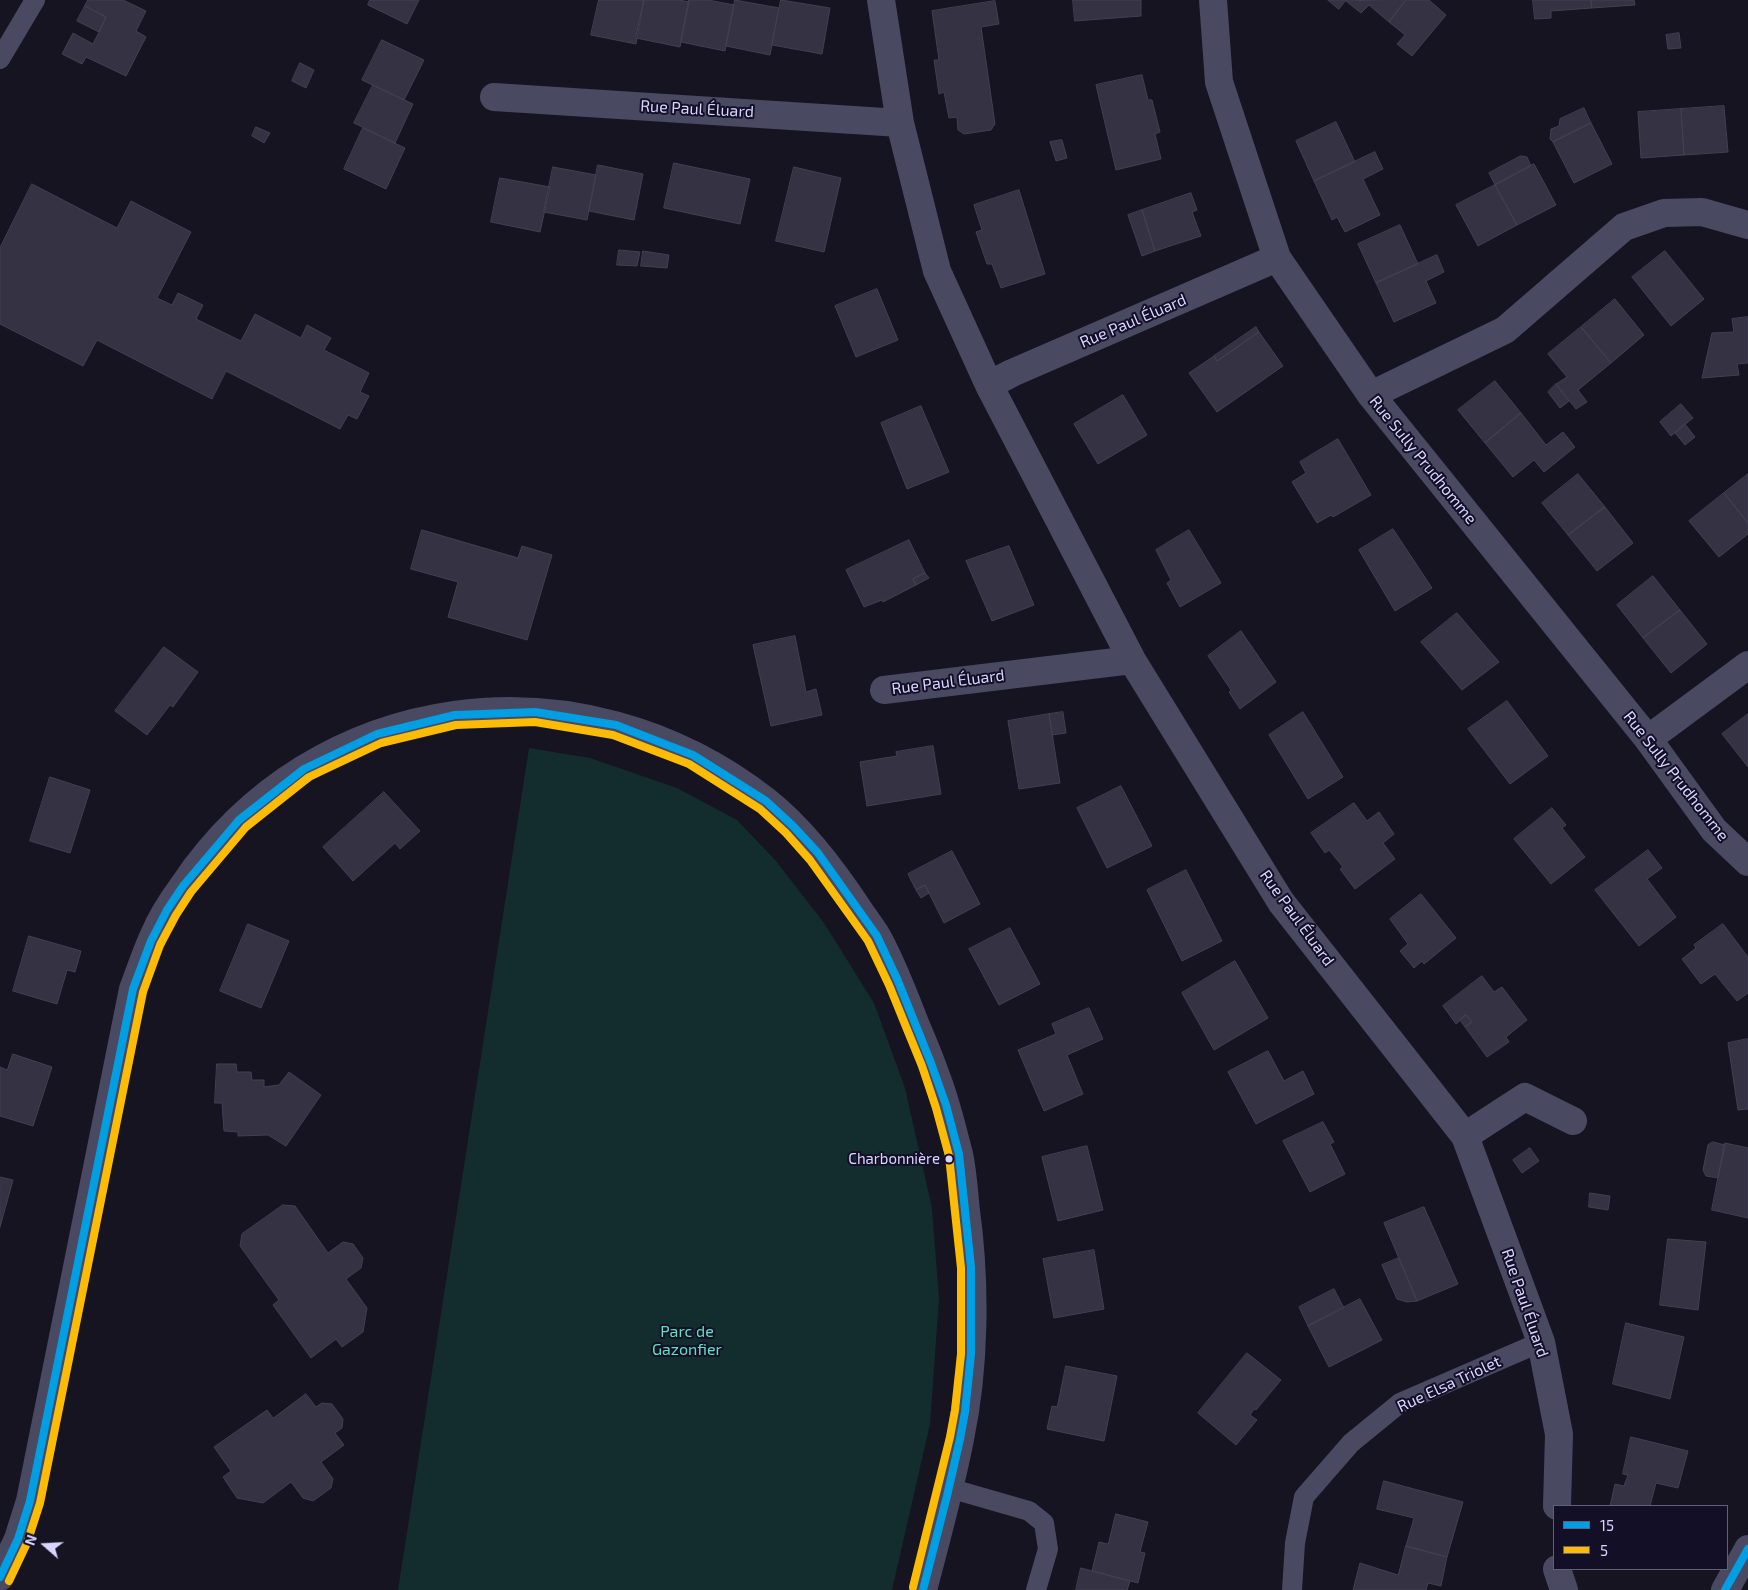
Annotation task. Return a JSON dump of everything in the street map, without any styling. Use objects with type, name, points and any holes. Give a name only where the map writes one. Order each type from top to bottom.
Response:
[{"type":"street","name":"Rue Paul Éluard","points":[[881,0],[900,123],[937,271],[989,385],[1132,660],[1281,902],[1466,1136],[1542,1342],[1559,1434],[1557,1505]]},
{"type":"street","name":"Rue Sully Prudhomme","points":[[1213,0],[1219,82],[1277,258],[1371,395],[1648,739],[1714,830],[1748,862]]},
{"type":"street","name":"Rue Paul Éluard","points":[[494,97],[900,123]]},
{"type":"street","points":[[1371,395],[1505,330],[1624,227],[1664,214],[1702,212],[1748,225]]},
{"type":"street","name":"Rue Paul Éluard","points":[[989,385],[1012,373],[1277,258]]},
{"type":"street","name":"Rue Paul Éluard","points":[[884,690],[1132,660]]},
{"type":"street","points":[[1648,739],[1748,665]]},
{"type":"street","points":[[0,1577],[18,1539],[30,1501],[133,989],[154,933],[183,885],[214,844],[249,809],[294,774],[345,747],[384,731],[425,719],[464,713],[517,710],[570,715],[623,728],[669,744],[720,770],[768,802],[806,839],[837,876],[879,939],[938,1079],[961,1168],[971,1250],[971,1361],[961,1435],[950,1488],[923,1590]]},
{"type":"street","points":[[1466,1136],[1525,1097],[1573,1121]]},
{"type":"street","points":[[1725,1590],[1748,1549]]},
{"type":"street","points":[[1557,1570],[1564,1590]]},
{"type":"lane","points":[[0,59],[36,0]]},
{"type":"lane","name":"Rue Elsa Triolet","points":[[1292,1590],[1295,1543],[1304,1496],[1350,1442],[1400,1403],[1542,1342]]},
{"type":"lane","points":[[950,1488],[1029,1511],[1044,1523],[1048,1550],[1036,1590]]},
{"type":"green space","name":"Parc de Gazonfier","points":[[529,748],[590,758],[677,788],[737,820],[776,861],[824,923],[874,1003],[905,1088],[932,1208],[939,1299],[930,1424],[892,1590],[398,1590]]},
{"type":"building","points":[[88,0],[123,0],[146,11],[136,31],[146,37],[126,76],[86,57],[82,64],[62,54],[73,33],[93,44],[99,32],[106,17],[85,6]]},
{"type":"building","points":[[370,0],[419,0],[407,24],[368,5]]},
{"type":"building","points":[[599,0],[644,0],[636,44],[591,35]]},
{"type":"building","points":[[644,0],[679,0],[689,2],[680,47],[636,38]]},
{"type":"building","points":[[689,0],[708,0],[734,5],[725,51],[681,42]]},
{"type":"building","points":[[735,0],[779,8],[770,55],[726,46]]},
{"type":"building","points":[[781,0],[830,8],[822,54],[772,45]]},
{"type":"building","points":[[1073,0],[1141,0],[1141,16],[1075,21]]},
{"type":"building","points":[[1328,0],[1346,0],[1339,9]]},
{"type":"building","points":[[1406,0],[1429,0],[1446,15],[1412,56],[1397,44],[1405,35],[1389,22]]},
{"type":"building","points":[[1406,0],[1389,22],[1369,5],[1361,13],[1346,1]]},
{"type":"building","points":[[1533,0],[1591,0],[1592,8],[1551,11],[1551,18],[1535,19]]},
{"type":"building","points":[[1591,0],[1634,0],[1635,5],[1592,8]]},
{"type":"building","points":[[995,1],[999,24],[981,27],[995,124],[991,130],[964,134],[958,130],[957,117],[949,118],[944,92],[939,94],[934,60],[939,60],[932,11]]},
{"type":"building","points":[[85,6],[106,17],[99,32],[77,21]]},
{"type":"building","points":[[1679,33],[1681,48],[1668,49],[1666,35]]},
{"type":"building","points":[[382,40],[424,60],[404,100],[362,80]]},
{"type":"building","points":[[300,63],[314,70],[306,88],[292,81]]},
{"type":"building","points":[[1142,75],[1148,100],[1152,100],[1160,132],[1155,134],[1161,159],[1116,170],[1096,85]]},
{"type":"building","points":[[373,85],[413,104],[395,143],[354,123]]},
{"type":"building","points":[[1724,106],[1728,152],[1684,155],[1681,109]]},
{"type":"building","points":[[1584,108],[1591,123],[1553,142],[1550,139],[1551,129],[1559,126],[1560,119]]},
{"type":"building","points":[[1681,109],[1684,155],[1641,158],[1638,112]]},
{"type":"building","points":[[1336,122],[1355,162],[1314,181],[1296,141]]},
{"type":"building","points":[[1591,123],[1612,164],[1574,183],[1553,142]]},
{"type":"building","points":[[256,127],[270,133],[264,143],[252,136]]},
{"type":"building","points":[[363,128],[405,148],[386,189],[344,169]]},
{"type":"building","points":[[1062,140],[1067,158],[1056,161],[1050,142]]},
{"type":"building","points":[[1375,152],[1383,169],[1363,179],[1380,215],[1345,232],[1337,217],[1332,220],[1314,181]]},
{"type":"building","points":[[1521,156],[1527,157],[1531,166],[1495,185],[1489,173]]},
{"type":"building","points":[[674,163],[750,179],[740,224],[664,208]]},
{"type":"building","points":[[1534,164],[1556,205],[1517,225],[1495,185]]},
{"type":"building","points":[[598,165],[643,174],[634,220],[589,211]]},
{"type":"building","points":[[553,167],[596,175],[587,220],[544,212]]},
{"type":"building","points":[[794,167],[841,178],[824,252],[776,241]]},
{"type":"building","points":[[500,178],[550,187],[540,232],[491,222]]},
{"type":"building","points":[[32,184],[117,228],[131,201],[191,232],[157,298],[172,305],[178,293],[203,305],[196,319],[241,341],[255,314],[301,338],[307,325],[331,338],[324,350],[369,373],[360,392],[369,396],[357,419],[348,415],[340,429],[226,371],[212,399],[97,340],[83,366],[0,324],[0,248]]},
{"type":"building","points":[[1495,185],[1517,225],[1478,246],[1456,205]]},
{"type":"building","points":[[1019,190],[1045,274],[1001,288],[992,264],[987,264],[976,232],[982,230],[974,205]]},
{"type":"building","points":[[1191,193],[1197,210],[1192,212],[1201,236],[1155,251],[1142,210]]},
{"type":"building","points":[[1142,210],[1155,251],[1142,256],[1128,215]]},
{"type":"building","points":[[1400,225],[1418,264],[1376,283],[1358,244]]},
{"type":"building","points":[[619,250],[640,252],[637,266],[617,265]]},
{"type":"building","points":[[643,251],[669,255],[667,268],[641,266]]},
{"type":"building","points":[[1665,251],[1704,299],[1671,326],[1632,277]]},
{"type":"building","points":[[1437,255],[1444,272],[1426,281],[1436,303],[1394,322],[1376,283]]},
{"type":"building","points":[[877,289],[898,340],[856,357],[835,306]]},
{"type":"building","points":[[1615,299],[1644,335],[1611,363],[1581,327]]},
{"type":"building","points":[[1748,317],[1748,363],[1737,364],[1739,375],[1702,378],[1712,333],[1734,332],[1732,319]]},
{"type":"building","points":[[1256,327],[1259,332],[1217,361],[1214,356]]},
{"type":"building","points":[[1581,327],[1611,363],[1578,390],[1587,402],[1576,409],[1556,384],[1567,377],[1548,354]]},
{"type":"building","points":[[1259,332],[1283,366],[1217,412],[1189,373],[1214,356],[1217,361]]},
{"type":"building","points":[[1495,381],[1521,413],[1485,443],[1458,410]]},
{"type":"building","points":[[1556,384],[1569,401],[1560,408],[1548,392]]},
{"type":"building","points":[[1123,395],[1147,435],[1098,464],[1074,424]]},
{"type":"building","points":[[1681,404],[1693,418],[1671,436],[1660,422]]},
{"type":"building","points":[[921,406],[949,472],[907,489],[881,423]]},
{"type":"building","points":[[1521,413],[1546,445],[1563,432],[1575,447],[1544,472],[1534,460],[1513,477],[1485,443]]},
{"type":"building","points":[[1685,424],[1695,437],[1685,445],[1675,433]]},
{"type":"building","points":[[1338,439],[1371,495],[1333,517],[1331,515],[1317,523],[1292,482],[1306,473],[1300,462]]},
{"type":"building","points":[[1578,474],[1605,507],[1568,535],[1542,503]]},
{"type":"building","points":[[1748,474],[1748,523],[1724,493]]},
{"type":"building","points":[[1724,493],[1748,523],[1748,534],[1719,557],[1689,521]]},
{"type":"building","points":[[1605,507],[1633,543],[1597,571],[1568,535]]},
{"type":"building","points":[[1393,529],[1432,588],[1395,611],[1359,550]]},
{"type":"building","points":[[422,530],[518,558],[522,546],[552,555],[527,640],[448,617],[458,582],[411,569]]},
{"type":"building","points":[[1189,530],[1221,583],[1180,607],[1167,583],[1171,580],[1156,550]]},
{"type":"building","points":[[909,540],[925,573],[913,579],[916,585],[883,602],[882,600],[864,607],[846,570]]},
{"type":"building","points":[[1009,546],[1034,605],[992,621],[966,561]]},
{"type":"building","points":[[925,573],[929,578],[916,585],[913,579]]},
{"type":"building","points":[[1653,576],[1680,610],[1643,638],[1617,605]]},
{"type":"building","points":[[1680,610],[1707,644],[1671,673],[1643,638]]},
{"type":"building","points":[[1457,613],[1499,662],[1462,690],[1421,642]]},
{"type":"building","points":[[1241,631],[1276,682],[1240,709],[1229,692],[1231,690],[1208,656]]},
{"type":"building","points":[[795,636],[806,692],[816,689],[822,715],[771,726],[753,645]]},
{"type":"building","points":[[164,647],[198,672],[173,707],[170,705],[147,735],[115,711]]},
{"type":"building","points":[[1507,701],[1548,756],[1510,784],[1468,729]]},
{"type":"building","points":[[1063,712],[1066,733],[1052,735],[1049,714]]},
{"type":"building","points":[[1303,712],[1343,777],[1308,799],[1269,735]]},
{"type":"building","points":[[1049,714],[1060,783],[1019,789],[1008,721]]},
{"type":"building","points":[[1748,714],[1748,767],[1722,734]]},
{"type":"building","points":[[933,746],[941,794],[867,806],[860,762],[897,756],[896,752]]},
{"type":"building","points":[[50,777],[90,790],[70,853],[30,841]]},
{"type":"building","points":[[1121,786],[1152,846],[1107,868],[1077,808]]},
{"type":"building","points":[[384,792],[420,831],[400,849],[395,843],[353,881],[323,847]]},
{"type":"building","points":[[1354,803],[1367,821],[1379,812],[1394,834],[1383,843],[1395,859],[1355,889],[1340,869],[1343,867],[1329,850],[1325,853],[1311,833]]},
{"type":"building","points":[[1552,808],[1566,825],[1562,828],[1585,857],[1551,884],[1514,839]]},
{"type":"building","points":[[1648,850],[1662,868],[1647,879],[1676,917],[1639,946],[1595,890]]},
{"type":"building","points":[[952,851],[980,904],[944,923],[925,885],[916,890],[908,874]]},
{"type":"building","points":[[1186,870],[1222,941],[1182,961],[1147,890]]},
{"type":"building","points":[[925,885],[929,893],[921,898],[916,890]]},
{"type":"building","points":[[1421,894],[1456,938],[1424,964],[1422,961],[1414,968],[1400,951],[1408,944],[1390,919]]},
{"type":"building","points":[[248,924],[289,941],[261,1008],[220,991]]},
{"type":"building","points":[[1723,924],[1748,957],[1748,993],[1737,1001],[1715,974],[1701,984],[1682,959],[1696,948],[1694,945]]},
{"type":"building","points":[[1010,928],[1040,984],[999,1005],[969,949]]},
{"type":"building","points":[[29,936],[81,951],[75,972],[67,970],[57,1004],[13,991]]},
{"type":"building","points":[[1235,961],[1268,1018],[1214,1050],[1182,993]]},
{"type":"building","points":[[1482,976],[1494,992],[1502,987],[1527,1020],[1506,1037],[1509,1042],[1487,1057],[1465,1027],[1472,1022],[1466,1015],[1456,1024],[1443,1006]]},
{"type":"building","points":[[1089,1008],[1103,1039],[1067,1055],[1083,1094],[1044,1111],[1018,1050],[1056,1034],[1052,1024]]},
{"type":"building","points":[[1466,1015],[1472,1022],[1465,1027],[1460,1020]]},
{"type":"building","points":[[1748,1039],[1748,1109],[1738,1110],[1728,1043]]},
{"type":"building","points":[[1268,1051],[1284,1081],[1303,1071],[1314,1094],[1256,1124],[1228,1072]]},
{"type":"building","points":[[13,1054],[52,1067],[33,1126],[0,1116],[0,1067],[7,1070]]},
{"type":"building","points":[[217,1064],[236,1064],[237,1072],[251,1072],[252,1080],[264,1080],[264,1087],[279,1085],[289,1072],[321,1095],[286,1146],[268,1135],[238,1136],[238,1132],[224,1131],[222,1103],[215,1103]]},
{"type":"building","points":[[1323,1122],[1334,1142],[1330,1144],[1345,1174],[1310,1192],[1283,1141]]},
{"type":"building","points":[[1713,1142],[1725,1145],[1718,1178],[1706,1176],[1703,1170],[1708,1145]]},
{"type":"building","points":[[1725,1143],[1748,1148],[1748,1218],[1712,1210]]},
{"type":"building","points":[[1087,1146],[1103,1210],[1058,1221],[1042,1157]]},
{"type":"building","points":[[1530,1148],[1539,1161],[1522,1173],[1513,1160]]},
{"type":"building","points":[[0,1177],[13,1180],[0,1227]]},
{"type":"building","points":[[1590,1193],[1610,1196],[1608,1210],[1589,1207]]},
{"type":"building","points":[[283,1205],[295,1206],[328,1253],[343,1242],[353,1244],[363,1258],[361,1268],[346,1279],[367,1308],[363,1332],[342,1347],[336,1339],[311,1358],[273,1305],[279,1300],[240,1246],[242,1234]]},
{"type":"building","points":[[1424,1207],[1458,1284],[1417,1301],[1384,1223]]},
{"type":"building","points":[[1668,1239],[1706,1242],[1698,1310],[1660,1305]]},
{"type":"building","points":[[1094,1250],[1104,1309],[1054,1318],[1043,1259]]},
{"type":"building","points":[[1399,1258],[1417,1301],[1407,1302],[1397,1299],[1382,1265]]},
{"type":"building","points":[[1334,1289],[1344,1308],[1308,1326],[1299,1307]]},
{"type":"building","points":[[1360,1299],[1382,1340],[1329,1367],[1308,1326]]},
{"type":"building","points":[[1626,1323],[1684,1337],[1670,1399],[1613,1384]]},
{"type":"building","points":[[1247,1353],[1281,1380],[1256,1410],[1254,1409],[1250,1415],[1257,1420],[1236,1445],[1198,1413]]},
{"type":"building","points":[[1066,1366],[1117,1376],[1104,1441],[1047,1429],[1052,1406],[1057,1407]]},
{"type":"building","points":[[306,1394],[316,1407],[322,1403],[332,1404],[343,1419],[342,1428],[335,1433],[344,1445],[321,1462],[333,1479],[331,1488],[313,1501],[303,1498],[291,1482],[263,1503],[237,1498],[223,1477],[231,1471],[214,1447],[267,1410],[273,1418]]},
{"type":"building","points":[[1631,1437],[1688,1451],[1678,1488],[1656,1483],[1650,1505],[1610,1505],[1615,1484],[1624,1486],[1628,1475],[1623,1474]]},
{"type":"building","points":[[1384,1481],[1463,1502],[1447,1557],[1406,1546],[1414,1518],[1377,1509]]},
{"type":"building","points":[[1116,1514],[1148,1522],[1140,1552],[1145,1553],[1138,1583],[1092,1571],[1099,1542],[1108,1544]]},
{"type":"building","points":[[1406,1546],[1447,1557],[1441,1586],[1428,1583],[1426,1590],[1353,1590],[1360,1563],[1398,1575]]},
{"type":"building","points":[[1081,1568],[1130,1581],[1127,1590],[1076,1590]]},
{"type":"transit line","name":"15","points":[[0,1577],[18,1539],[30,1501],[133,989],[151,941],[167,910],[183,886],[239,820],[304,769],[377,734],[455,715],[535,712],[616,725],[693,755],[766,801],[818,853],[877,936],[898,981],[946,1105],[959,1154],[971,1267],[971,1354],[965,1412],[947,1496],[923,1590]]},
{"type":"transit line","name":"5","points":[[9,1581],[27,1543],[40,1503],[143,992],[160,945],[176,915],[191,892],[246,827],[309,777],[381,743],[456,725],[535,722],[613,735],[689,764],[760,809],[786,833],[810,860],[868,941],[889,985],[922,1066],[949,1156],[961,1268],[961,1354],[955,1410],[913,1587]]},
{"type":"transit line","name":"15","points":[[1725,1590],[1748,1549]]},
{"type":"place","name":"Charbonnière","points":[[949,1159]]}]
